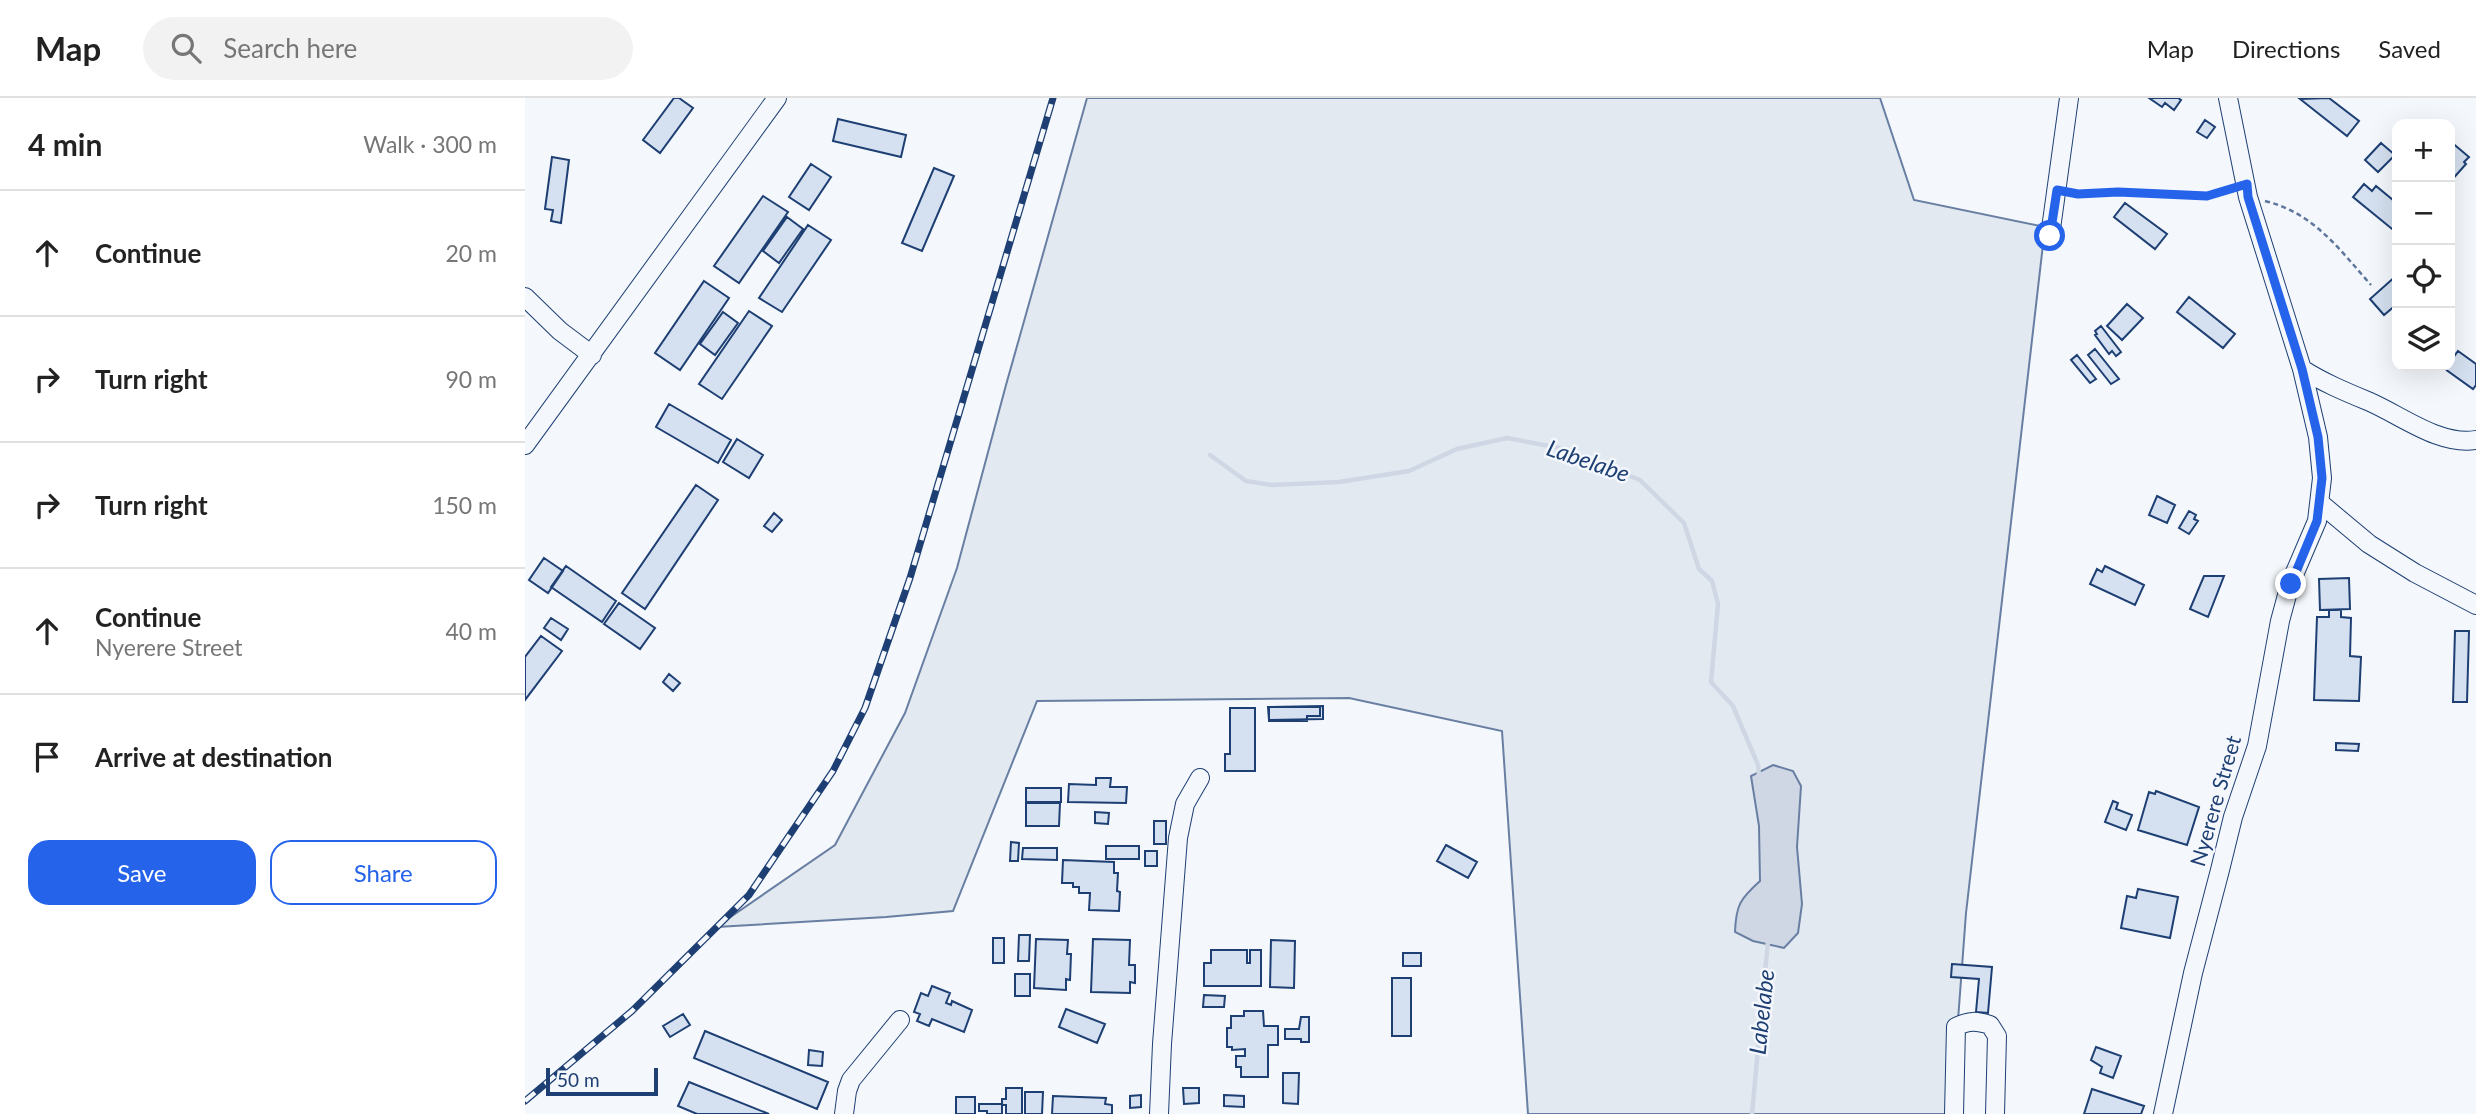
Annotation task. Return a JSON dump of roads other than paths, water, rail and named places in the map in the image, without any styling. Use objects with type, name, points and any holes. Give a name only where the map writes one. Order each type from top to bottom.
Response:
[{"type":"street","points":[[525,445],[778,98]]},
{"type":"street","points":[[2050,236],[2069,98]]},
{"type":"street","name":"Nyerere Street","points":[[2162,1114],[2193,973],[2223,856],[2257,746],[2280,621],[2291,584],[2317,521],[2322,478],[2318,437],[2302,369],[2248,190],[2228,98]]},
{"type":"street","points":[[525,297],[560,331],[592,355]]},
{"type":"street","points":[[2302,369],[2323,383],[2433,433],[2465,442],[2476,440]]},
{"type":"street","points":[[2320,503],[2369,544],[2415,573],[2476,605]]},
{"type":"street","points":[[1159,1114],[1161,1044],[1178,838],[1185,804],[1200,778]]},
{"type":"street","points":[[844,1114],[851,1080],[900,1020]]},
{"type":"street","points":[[1954,1114],[1957,1027],[1965,1022],[1977,1021],[1990,1025],[1997,1036],[1995,1114]]},
{"type":"waterway","name":"Labelabe","points":[[1210,455],[1246,481],[1272,485],[1339,482],[1409,471],[1457,449],[1507,438],[1560,448],[1640,480],[1684,523],[1699,569],[1712,581],[1718,604],[1711,682],[1733,706],[1758,765],[1759,776]]},
{"type":"waterway","name":"Labelabe","points":[[1752,1114],[1768,941]]},
{"type":"railway","points":[[525,1101],[632,1011],[749,895],[833,771],[865,708],[910,578],[1053,98]]}]
